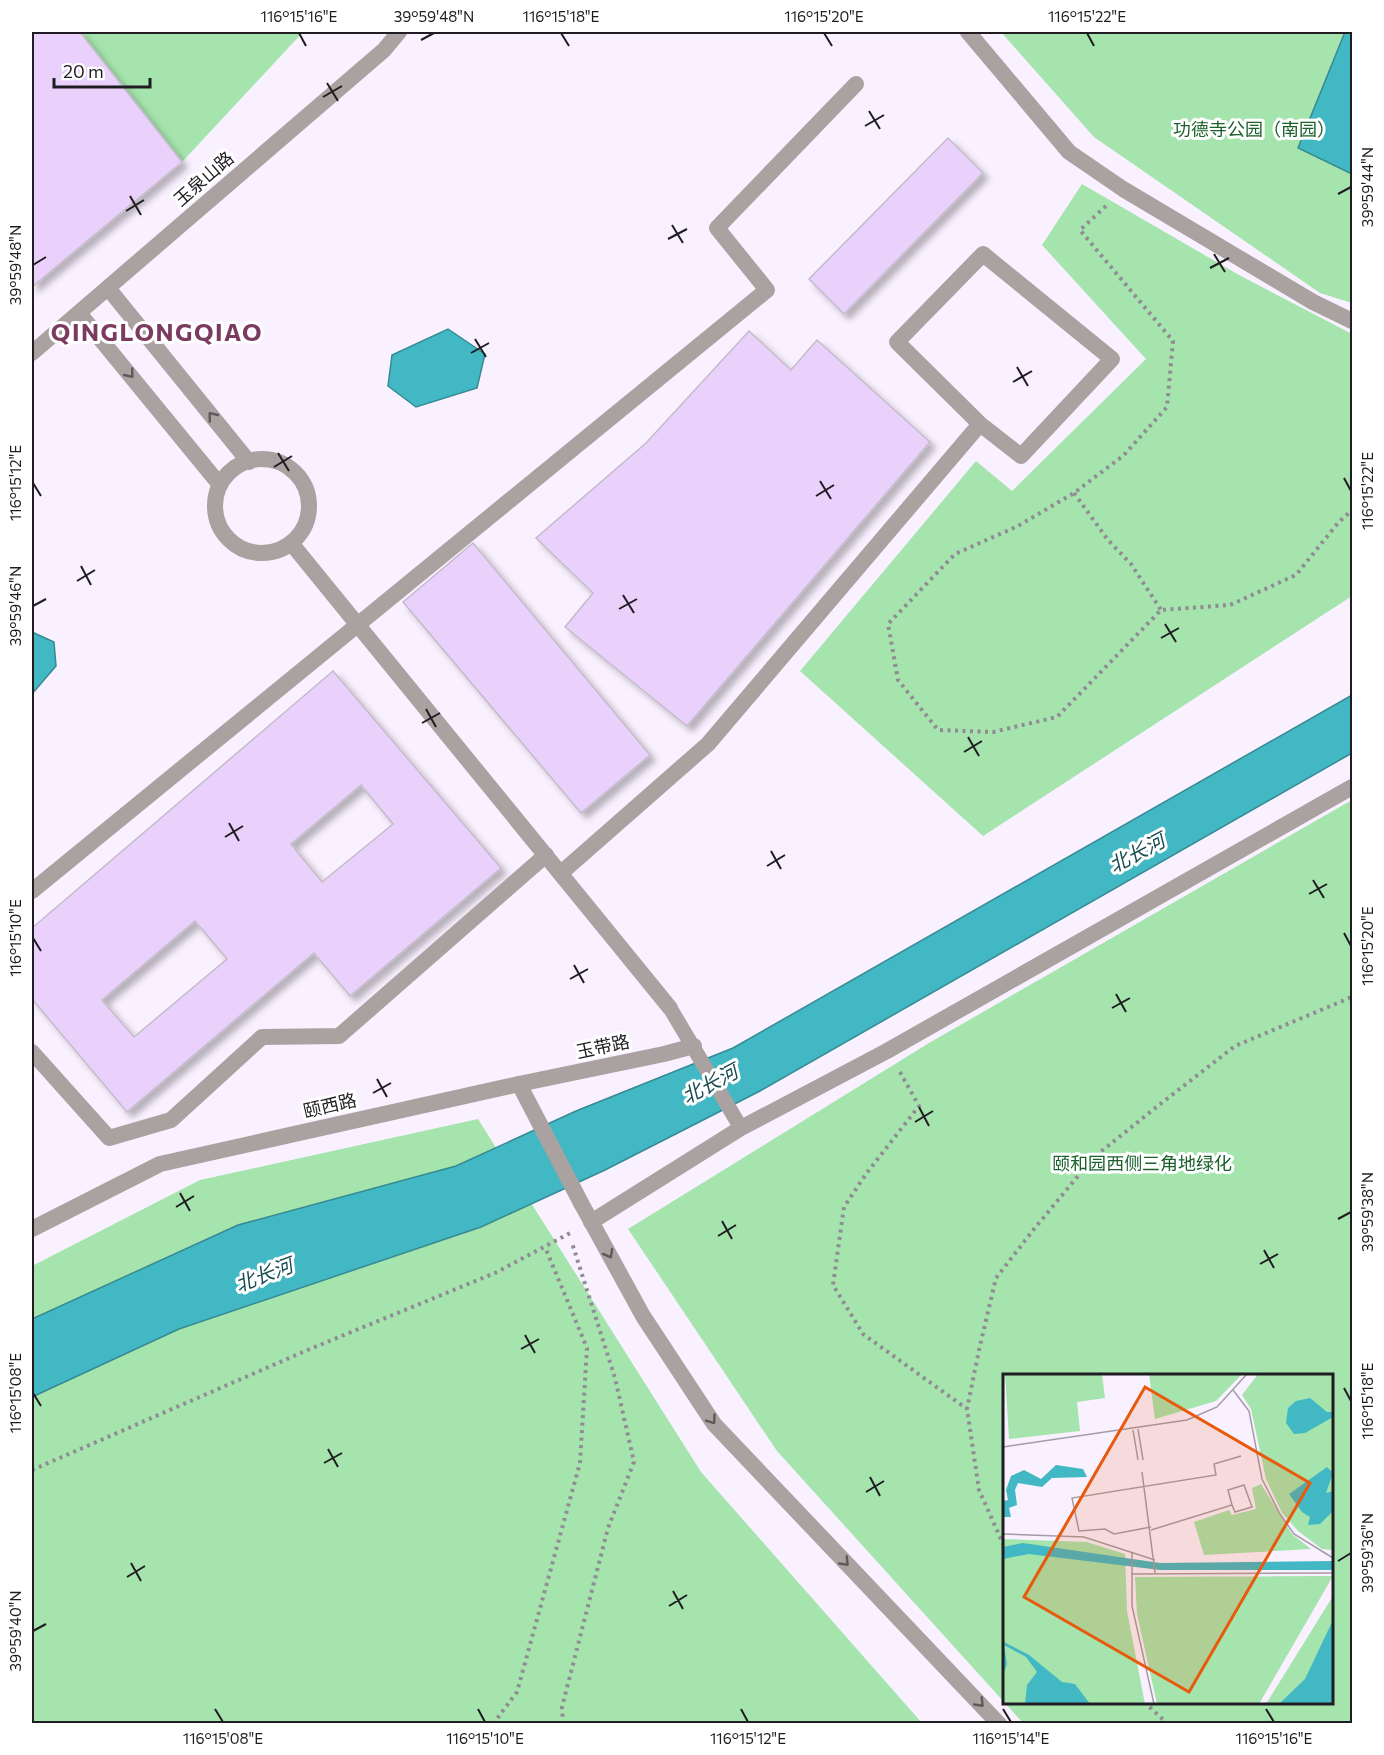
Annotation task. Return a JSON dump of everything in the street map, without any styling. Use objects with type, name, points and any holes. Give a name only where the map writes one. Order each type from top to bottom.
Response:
[{"type":"street","name":"玉泉山路","points":[[32,353],[384,50],[399,32]]},
{"type":"street","points":[[968,32],[1069,153],[1123,189],[1313,302],[1353,321]]},
{"type":"street","points":[[32,891],[767,290],[717,228],[856,84]]},
{"type":"street","points":[[983,254],[1112,359],[1021,456],[980,424],[897,342],[983,254]]},
{"type":"street","points":[[108,288],[249,462]]},
{"type":"street","points":[[79,313],[220,485]]},
{"type":"street","points":[[561,873],[708,744],[980,424]]},
{"type":"street","points":[[257,459],[272,460],[286,466],[298,475],[306,489],[309,503],[308,518],[302,532],[291,543],[277,551],[261,554],[245,551],[232,543],[221,531],[216,516],[215,500],[220,485],[230,472],[242,463],[249,462],[257,459]]},
{"type":"street","points":[[291,543],[670,1008]]},
{"type":"street","points":[[591,1222],[737,1122],[887,1051],[1353,787]]},
{"type":"street","points":[[32,1052],[109,1138],[171,1120],[262,1037],[339,1036],[546,855]]},
{"type":"street","name":"玉带路","points":[[519,1084],[694,1046]]},
{"type":"street","points":[[519,1084],[643,1316],[714,1424],[999,1724]]},
{"type":"street","name":"颐西路","points":[[32,1229],[160,1164],[519,1084]]},
{"type":"lane","points":[[670,1008],[737,1122]]},
{"type":"path","points":[[1123,189],[1080,230],[1173,341],[1167,407],[1124,454],[1074,494],[1018,526],[955,554],[888,624],[898,680],[938,730],[993,732],[1057,717],[1161,610],[1230,605],[1296,575],[1338,523],[1353,510]]},
{"type":"path","points":[[1074,494],[1108,540],[1131,564],[1161,610]]},
{"type":"path","points":[[1003,1542],[979,1490],[968,1409],[996,1278],[1093,1158],[1235,1046],[1353,997]]},
{"type":"path","points":[[887,1051],[919,1106],[844,1206],[833,1285],[863,1334],[968,1409]]},
{"type":"path","points":[[32,1470],[310,1349],[495,1273],[591,1222]]},
{"type":"path","points":[[563,1724],[562,1707],[609,1528],[634,1462],[615,1378],[569,1234]]},
{"type":"path","points":[[493,1724],[517,1692],[580,1463],[586,1348],[545,1246]]},
{"type":"path","points":[[1146,1704],[1168,1724]]},
{"type":"green space","points":[[80,32],[303,32],[182,162]]},
{"type":"green space","name":"功德寺公园（南园）","points":[[1001,32],[1352,32],[1352,303],[1320,293],[1094,137]]},
{"type":"green space","points":[[1082,184],[1239,275],[1352,334],[1352,596],[983,836],[800,671],[976,461],[1012,491],[1146,359],[1042,245]]},
{"type":"green space","name":"颐和园西侧三角地绿化","points":[[1352,800],[1352,1723],[1023,1723],[1006,1704],[1333,1704],[1333,1374],[1003,1374],[1003,1701],[777,1451],[628,1229],[929,1043]]},
{"type":"green space","points":[[478,1119],[701,1472],[922,1723],[32,1724],[32,1266],[200,1180]]},
{"type":"water","points":[[1345,32],[1352,32],[1352,174],[1298,148]]},
{"type":"water","points":[[448,329],[485,354],[477,388],[416,407],[388,386],[392,355]]},
{"type":"water","points":[[32,632],[54,642],[56,666],[32,694]]},
{"type":"water","name":"北长河","points":[[1352,695],[1352,753],[760,1091],[605,1170],[481,1227],[179,1329],[32,1397],[32,1319],[238,1225],[456,1166],[576,1111],[733,1048]]},
{"type":"building","points":[[32,32],[80,32],[182,162],[32,287]]},
{"type":"building","points":[[948,138],[983,173],[844,314],[809,279]]},
{"type":"building","points":[[749,331],[791,370],[817,340],[930,442],[687,726],[565,627],[593,593],[536,538],[646,443]]},
{"type":"building","points":[[473,543],[650,755],[581,813],[403,602]]},
{"type":"building","points":[[333,671],[501,868],[350,996],[314,953],[127,1112],[32,999],[32,928]],"holes":[[[361,785],[393,824],[322,882],[291,844]],[[195,921],[227,959],[134,1037],[102,1000]]]},
{"type":"district","name":"QINGLONGQIAO","points":[[157,333]]}]
